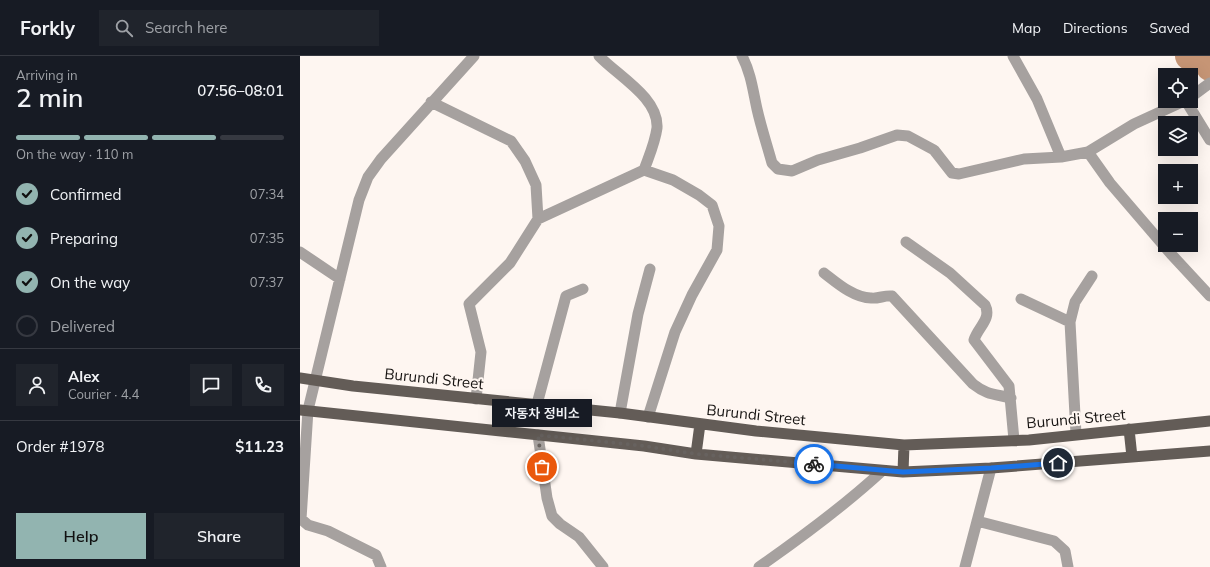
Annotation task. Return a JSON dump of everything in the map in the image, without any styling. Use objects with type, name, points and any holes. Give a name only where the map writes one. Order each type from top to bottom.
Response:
[{"type":"main road","name":"Burundi Street","points":[[300,378],[353,386],[537,404],[700,424],[904,445],[1014,440],[1210,421]]},
{"type":"main road","points":[[304,410],[644,446],[696,454],[903,472],[991,468],[1210,451]]},
{"type":"main road","points":[[696,454],[700,424]]},
{"type":"main road","points":[[1129,429],[1132,457]]},
{"type":"main road","points":[[903,472],[904,445]]},
{"type":"street","points":[[382,567],[376,555],[328,532],[308,525],[302,519],[304,410],[314,379],[359,200],[368,178],[381,159],[474,56]]},
{"type":"street","points":[[599,56],[643,95],[655,111],[657,127],[655,140],[644,170]]},
{"type":"street","points":[[742,56],[747,65],[753,85],[757,110],[772,163],[778,169],[792,171],[818,160],[860,148],[897,135],[908,136],[934,150],[952,173],[958,174],[1024,159],[1061,157],[1088,152],[1134,124],[1169,108]]},
{"type":"street","points":[[1013,56],[1038,99],[1061,157]]},
{"type":"street","points":[[1198,92],[1208,84]]},
{"type":"street","points":[[431,102],[512,141],[525,161],[536,185],[538,219]]},
{"type":"street","points":[[1189,108],[1210,140]]},
{"type":"street","points":[[1088,152],[1110,183],[1171,254],[1210,296]]},
{"type":"street","points":[[476,399],[481,352],[469,304],[510,264],[538,219],[644,170],[673,180],[699,195],[712,205],[719,226],[717,250],[692,294],[675,332],[648,417]]},
{"type":"street","points":[[906,242],[950,273],[985,305],[988,311],[987,317],[974,340],[1006,381],[1011,398],[1014,440]]},
{"type":"street","points":[[300,252],[340,279]]},
{"type":"street","points":[[620,413],[638,314],[650,269]]},
{"type":"street","points":[[824,273],[842,286],[863,297],[876,298],[892,296],[973,384],[983,392],[991,395],[1011,398]]},
{"type":"street","points":[[1076,434],[1070,322],[1075,302],[1092,276]]},
{"type":"street","points":[[537,404],[566,296],[583,289]]},
{"type":"street","points":[[1021,299],[1070,322]]},
{"type":"street","points":[[538,435],[547,498],[552,516],[560,524],[579,537],[603,567]]},
{"type":"street","points":[[965,567],[991,468]]},
{"type":"street","points":[[759,567],[798,540],[852,499],[882,471]]},
{"type":"street","points":[[977,521],[1054,541],[1065,551],[1068,567]]},
{"type":"waterway","points":[[1189,56],[1207,62],[1210,67]]},
{"type":"way so far","points":[[542,467],[538,435],[644,446],[696,454],[814,464]]},
{"type":"place","name":"자동차 정비소","points":[[542,467]]},
{"type":"route","points":[[814,464],[903,472],[1058,463]]}]
